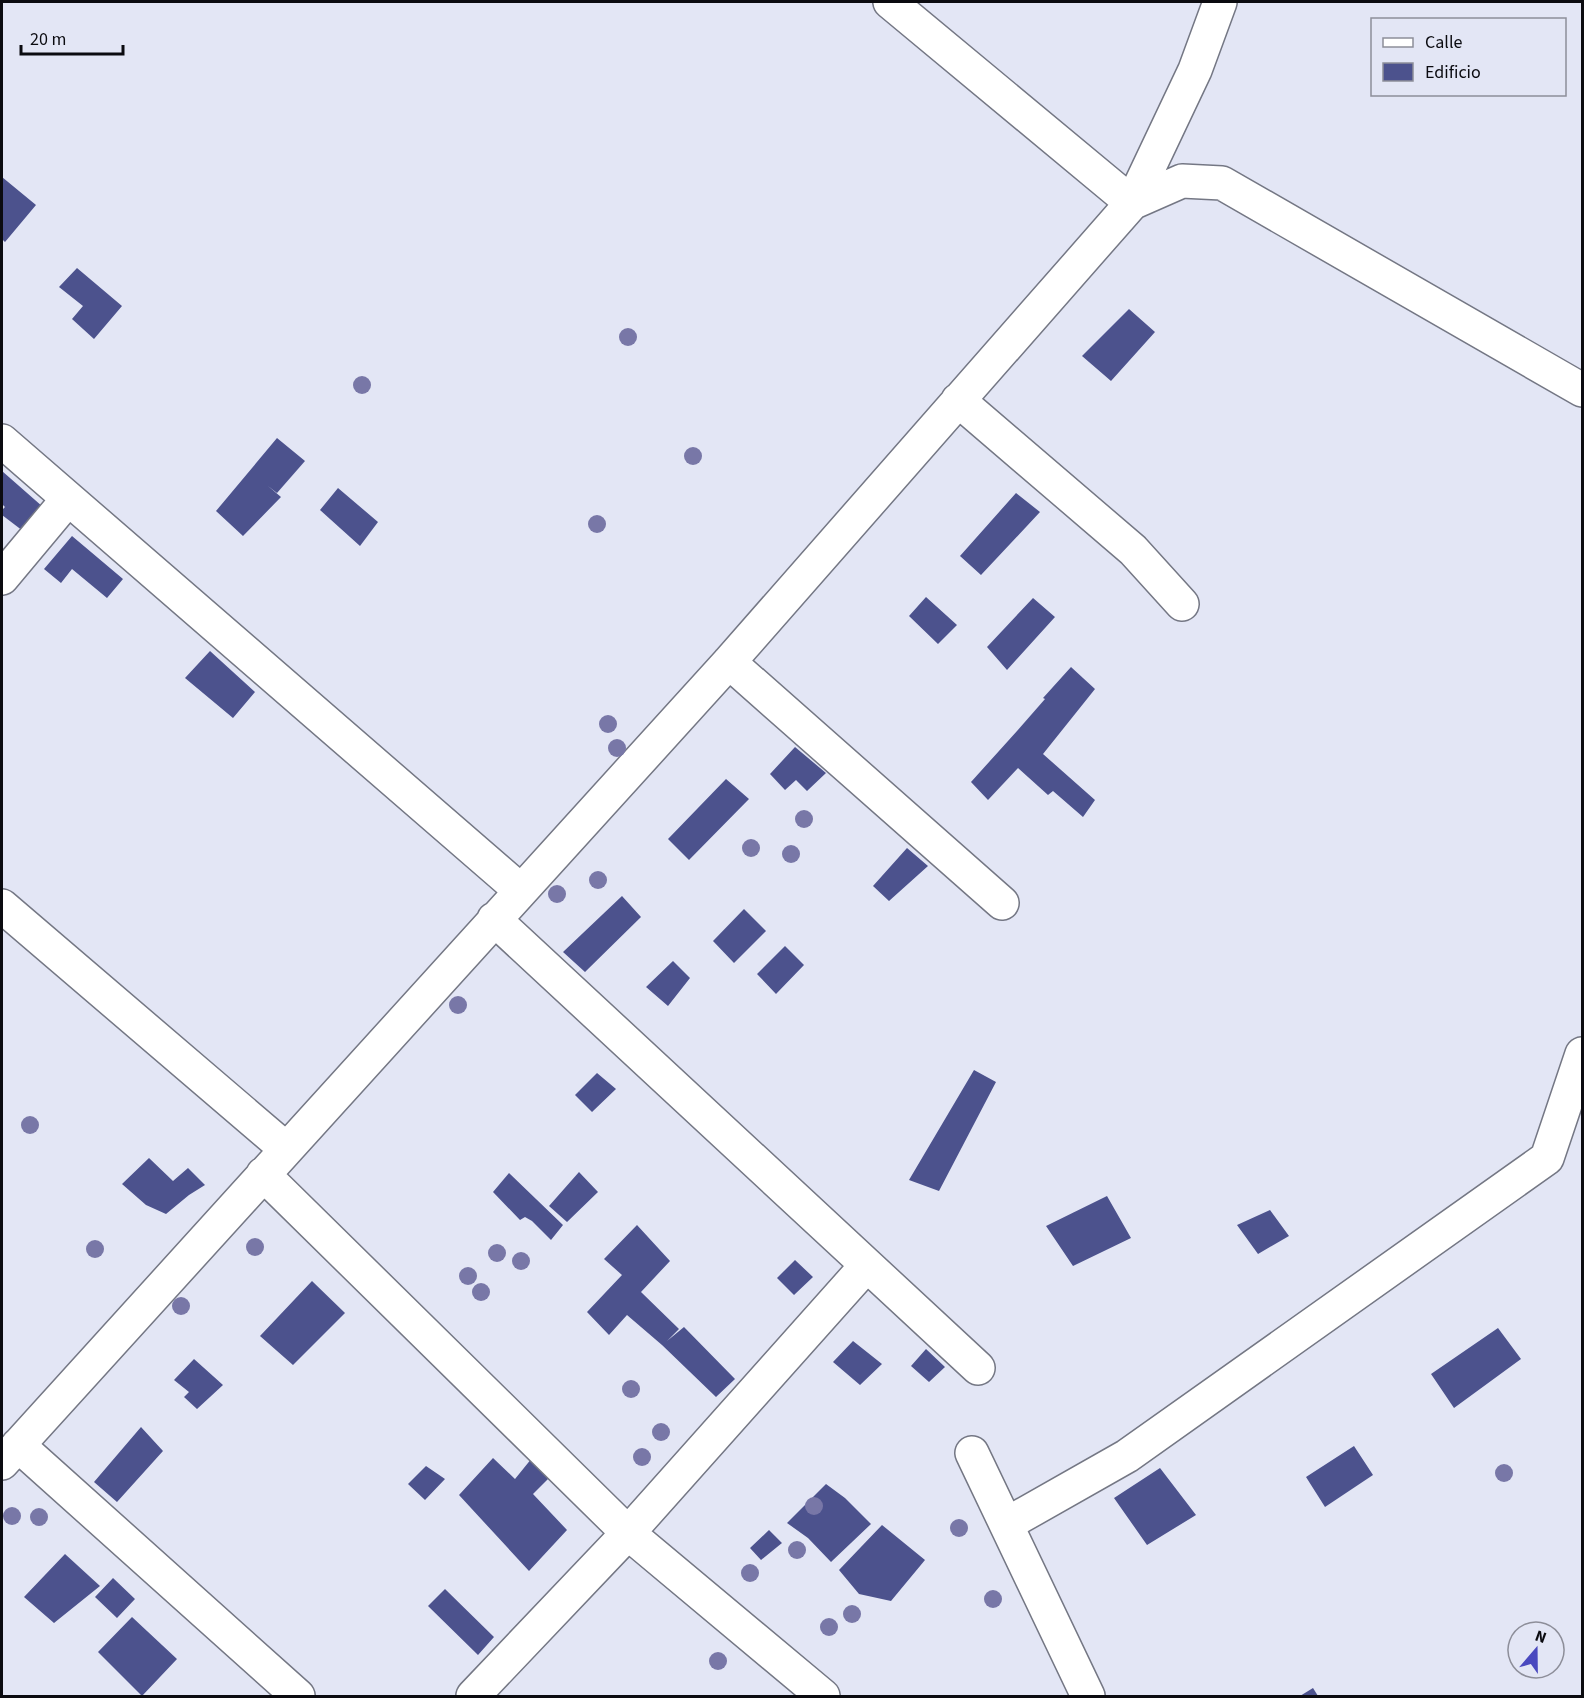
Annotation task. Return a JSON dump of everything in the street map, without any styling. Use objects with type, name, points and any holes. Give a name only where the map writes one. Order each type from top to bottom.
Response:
[{"type":"street","points":[[890,2],[1132,203]]},
{"type":"street","points":[[298,1696],[10,1454],[729,662],[1132,203],[1195,70],[1220,2]]},
{"type":"street","points":[[1132,203],[1182,181],[1222,183],[1582,390]]},
{"type":"street","points":[[958,400],[1133,550],[1182,604]]},
{"type":"street","points":[[2,441],[520,890]]},
{"type":"street","points":[[2,578],[69,499]]},
{"type":"street","points":[[729,662],[1002,903]]},
{"type":"street","points":[[2,906],[286,1149]]},
{"type":"street","points":[[494,919],[978,1368]]},
{"type":"street","points":[[1007,1524],[1127,1456],[1547,1158],[1582,1054]]},
{"type":"street","points":[[263,1174],[628,1533],[823,1696]]},
{"type":"street","points":[[473,1696],[628,1533],[867,1265]]},
{"type":"street","points":[[972,1453],[1088,1696]]},
{"type":"building","points":[[2,177],[36,205],[5,242],[2,239]]},
{"type":"building","points":[[77,268],[122,306],[94,339],[72,319],[83,306],[59,287]]},
{"type":"building","points":[[1129,309],[1155,332],[1111,381],[1082,356]]},
{"type":"building","points":[[277,438],[305,461],[277,493],[268,486],[281,497],[243,536],[216,511]]},
{"type":"building","points":[[2,471],[43,507],[23,531],[2,515],[5,507],[2,504]]},
{"type":"building","points":[[338,488],[378,522],[360,546],[320,510]]},
{"type":"building","points":[[1016,493],[1040,512],[981,575],[960,556]]},
{"type":"building","points":[[72,536],[123,579],[107,598],[72,569],[61,583],[44,569]]},
{"type":"building","points":[[926,597],[957,625],[938,644],[909,616]]},
{"type":"building","points":[[1033,598],[1055,617],[1007,670],[987,647]]},
{"type":"building","points":[[210,651],[255,692],[233,718],[185,678]]},
{"type":"building","points":[[1071,667],[1095,689],[1043,754],[1095,800],[1083,817],[1053,791],[1048,795],[1018,768],[988,800],[971,782]]},
{"type":"building","points":[[795,747],[826,773],[807,791],[796,780],[785,790],[770,774]]},
{"type":"building","points":[[726,779],[749,799],[689,860],[668,839]]},
{"type":"building","points":[[907,848],[928,866],[889,901],[873,886]]},
{"type":"building","points":[[622,896],[641,917],[585,972],[563,952]]},
{"type":"building","points":[[744,909],[766,931],[734,963],[713,941]]},
{"type":"building","points":[[785,946],[804,965],[776,994],[757,974]]},
{"type":"building","points":[[673,961],[690,978],[668,1006],[646,987]]},
{"type":"building","points":[[974,1070],[996,1082],[939,1191],[909,1180]]},
{"type":"building","points":[[597,1073],[616,1089],[592,1112],[575,1095]]},
{"type":"building","points":[[149,1158],[173,1181],[188,1168],[205,1185],[166,1214],[146,1205],[122,1184]]},
{"type":"building","points":[[579,1172],[598,1192],[567,1222],[549,1206]]},
{"type":"building","points":[[509,1173],[563,1225],[551,1240],[532,1221],[525,1217],[520,1220],[493,1192]]},
{"type":"building","points":[[1107,1196],[1131,1238],[1073,1266],[1046,1226]]},
{"type":"building","points":[[1270,1210],[1289,1236],[1258,1254],[1237,1225]]},
{"type":"building","points":[[637,1225],[670,1261],[641,1292],[679,1329],[667,1341],[684,1327],[735,1379],[716,1397],[627,1315],[609,1335],[587,1312],[622,1275],[604,1259]]},
{"type":"building","points":[[795,1260],[813,1277],[794,1295],[777,1278]]},
{"type":"building","points":[[312,1281],[345,1313],[293,1365],[260,1336]]},
{"type":"building","points":[[1498,1328],[1521,1359],[1454,1408],[1431,1374]]},
{"type":"building","points":[[853,1341],[882,1364],[860,1385],[833,1362]]},
{"type":"building","points":[[926,1349],[945,1367],[929,1382],[911,1366]]},
{"type":"building","points":[[194,1359],[223,1385],[197,1409],[184,1397],[189,1392],[174,1380]]},
{"type":"building","points":[[141,1427],[163,1451],[117,1502],[94,1482]]},
{"type":"building","points":[[1354,1446],[1373,1475],[1325,1507],[1306,1477]]},
{"type":"building","points":[[493,1458],[515,1479],[532,1458],[551,1476],[533,1494],[567,1530],[529,1571],[459,1495]]},
{"type":"building","points":[[426,1466],[445,1479],[425,1500],[408,1484]]},
{"type":"building","points":[[1160,1468],[1196,1515],[1147,1545],[1114,1498]]},
{"type":"building","points":[[826,1484],[845,1498],[871,1524],[831,1562],[808,1538],[787,1523]]},
{"type":"building","points":[[882,1525],[925,1560],[891,1601],[859,1594],[839,1570]]},
{"type":"building","points":[[769,1530],[782,1543],[761,1560],[750,1548]]},
{"type":"building","points":[[65,1554],[100,1586],[54,1623],[24,1597]]},
{"type":"building","points":[[113,1578],[135,1599],[117,1618],[95,1597]]},
{"type":"building","points":[[445,1589],[494,1637],[478,1655],[428,1606]]},
{"type":"building","points":[[132,1617],[177,1659],[142,1696],[98,1652]]},
{"type":"building","points":[[1313,1688],[1318,1696],[1300,1696]]}]
